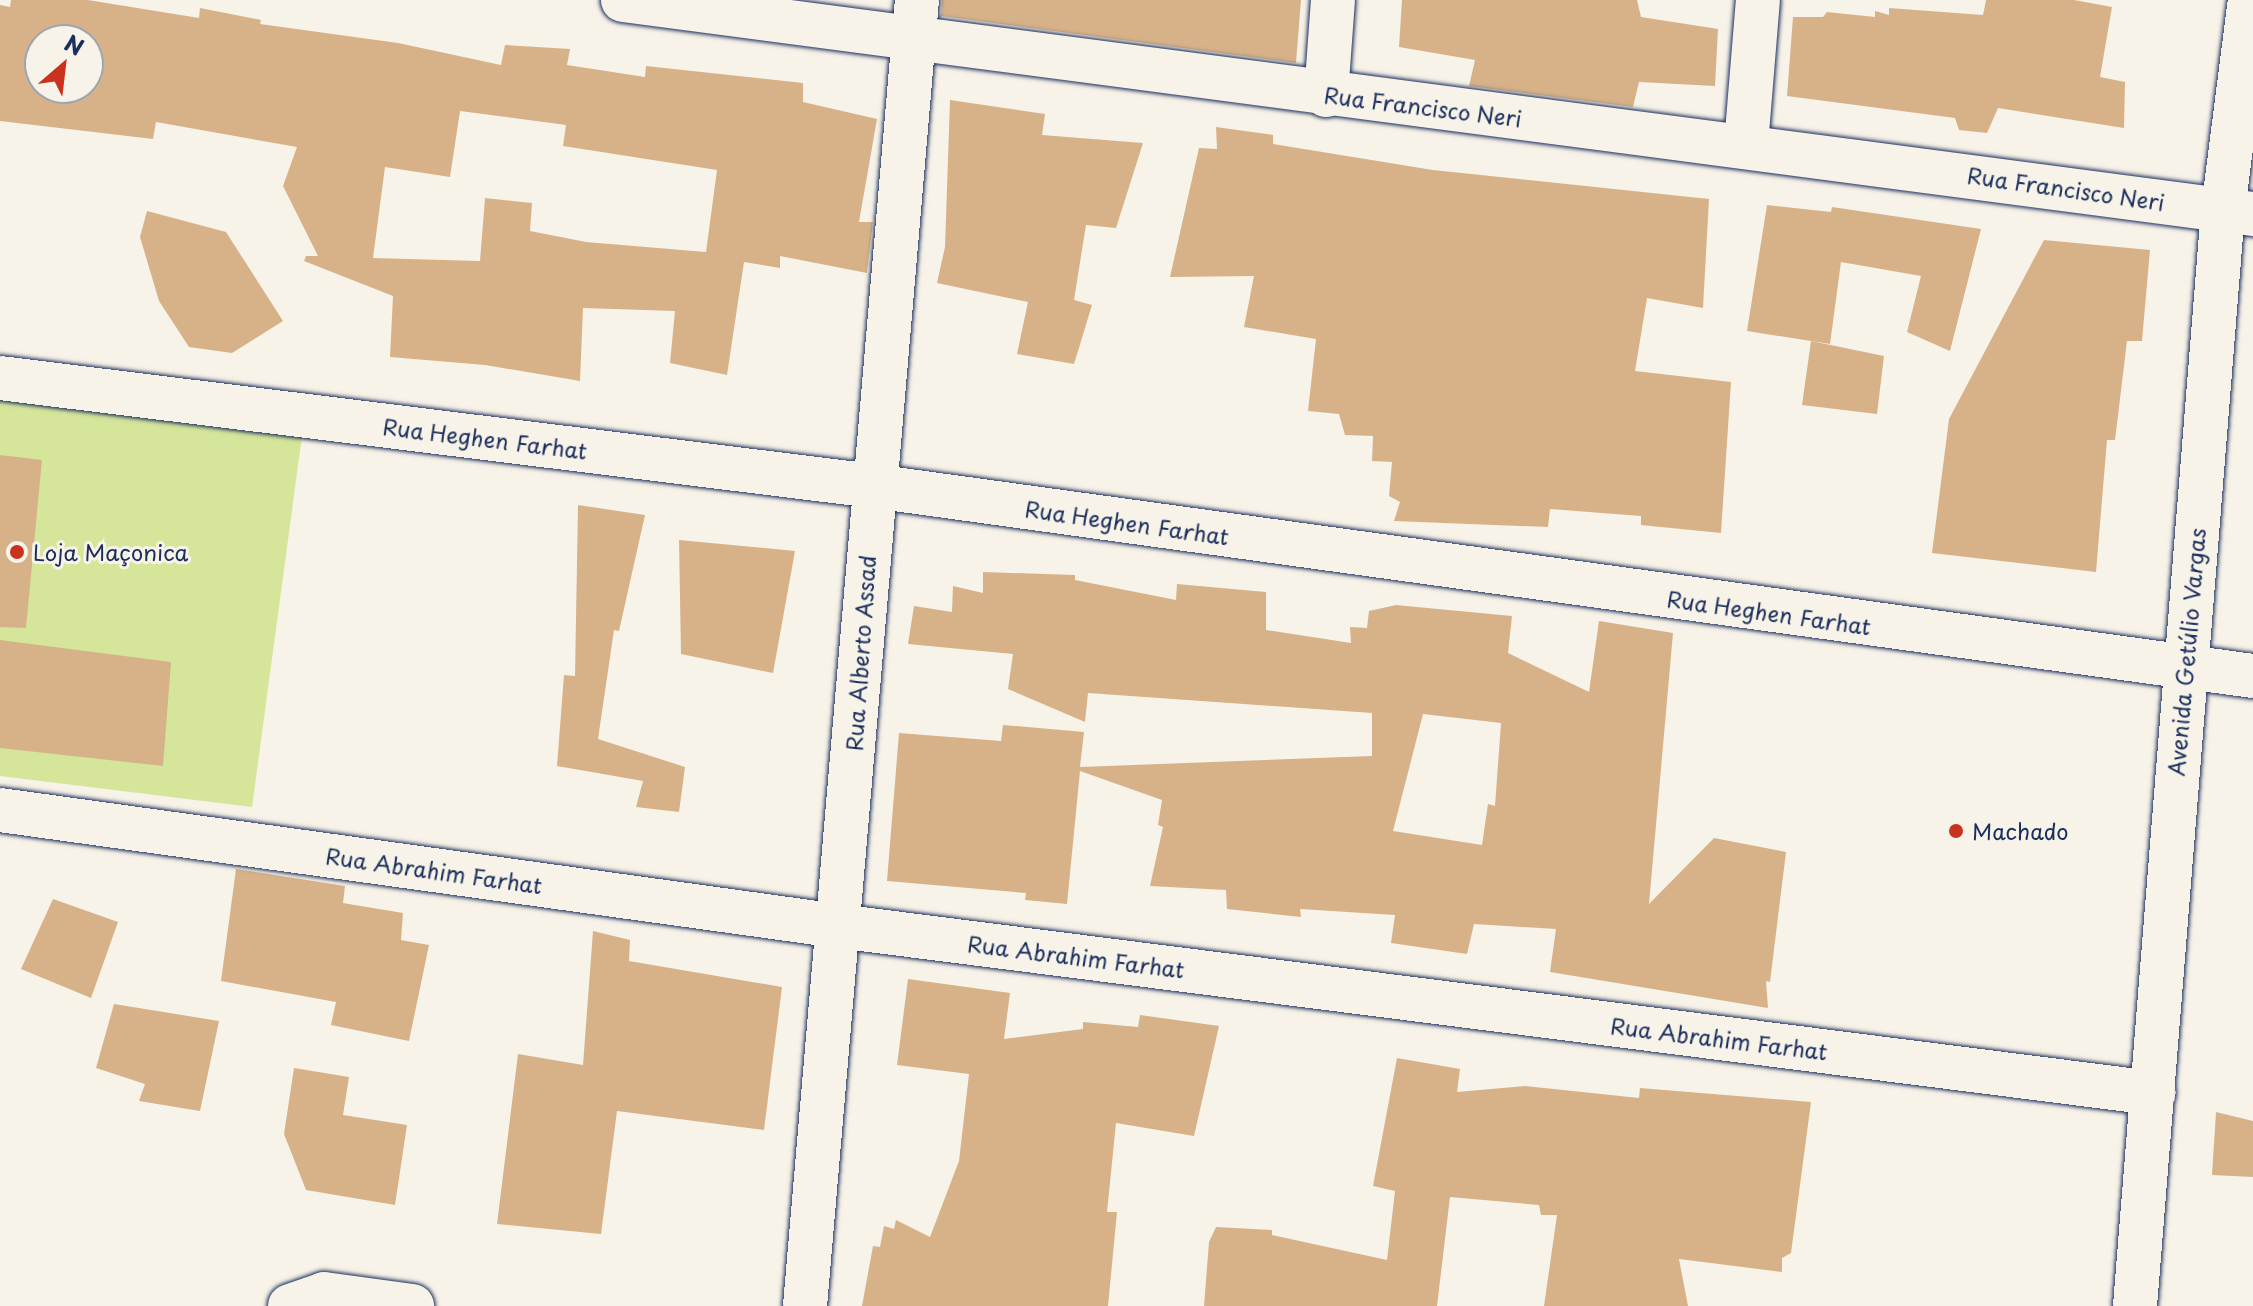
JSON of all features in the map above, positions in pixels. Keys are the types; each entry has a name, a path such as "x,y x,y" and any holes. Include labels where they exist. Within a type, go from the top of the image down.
{"street":[{"name":"Rua Francisco Neri","path":"623,0 916,19 1326,95 1746,145 2238,212"},
{"path":"1326,95 1333,0"},
{"path":"1746,145 1758,0"},
{"name":"Avenida Getúlio Vargas","path":"2135,1306 2184,671 2238,212 2250,0"},
{"name":"Rua Alberto Assad","path":"805,1306 873,486 916,19"},
{"name":"Rua Heghen Farhat","path":"0,378 873,486 2184,671 2253,676"},
{"name":"Rua Abrahim Farhat","path":"0,810 838,926 2153,1093"},
{"path":"307,1300 412,1306"}],"green space":[{"path":"0,396 302,436 252,807 0,776"}],"building":[{"path":"11,0 88,0 199,18 200,8 261,20 260,24 398,43 501,65 505,45 570,49 567,65 645,77 646,66 803,83 803,102 877,119 859,222 873,222 867,273 780,256 780,268 744,262 727,375 670,363 675,311 583,308 580,381 485,365 390,357 393,296 304,261 306,256 318,256 283,186 297,147 156,122 153,139 0,121 0,5 10,7","holes":["460,111 566,125 563,146 717,170 706,252 586,242 530,231 532,203 485,198 480,261 373,258 385,167 450,177"]},
{"path":"942,0 1301,0 1296,63 941,16"},
{"path":"1402,0 1637,0 1641,17 1718,29 1715,86 1639,82 1633,107 1469,86 1475,60 1399,47"},
{"path":"1986,0 2074,0 2112,7 2100,77 2125,82 2124,128 1998,108 1987,133 1959,130 1955,118 1787,96 1793,17 1823,17 1827,12 1875,17 1875,11 1889,15 1889,8 1983,15"},
{"path":"950,100 1045,114 1042,135 1143,143 1116,228 1086,225 1074,300 1092,305 1074,364 1017,354 1028,302 937,283 945,247"},
{"path":"1216,127 1273,135 1273,144 1433,170 1709,199 1703,308 1647,298 1635,371 1731,382 1721,533 1641,525 1641,516 1550,509 1548,527 1394,521 1400,502 1389,496 1392,462 1372,461 1373,436 1345,435 1339,414 1308,411 1316,339 1244,327 1254,276 1170,277 1199,148 1217,149"},
{"path":"1767,205 1831,212 1832,207 1981,229 1950,351 1907,332 1921,276 1841,262 1830,344 1747,331"},
{"path":"147,211 226,232 283,321 232,353 189,347 159,301 140,237"},
{"path":"2044,240 2150,250 2142,341 2127,341 2115,440 2107,440 2096,572 1932,553 1949,419"},
{"path":"1811,341 1884,356 1877,414 1802,405"},
{"path":"0,455 42,460 26,628 0,627"},
{"path":"578,505 645,515 619,631 614,630 598,739 685,767 679,812 636,807 643,781 557,766 564,675 575,676"},
{"path":"679,540 795,551 773,673 681,654"},
{"path":"983,572 1075,575 1075,580 1176,600 1177,584 1266,592 1266,630 1351,643 1350,627 1367,628 1369,611 1396,605 1512,616 1508,653 1589,692 1599,621 1673,633 1649,904 1714,838 1786,852 1770,982 1766,981 1768,1008 1550,972 1556,929 1474,924 1467,954 1391,943 1395,915 1300,909 1301,917 1227,909 1226,890 1150,886 1163,827 1158,825 1162,800 1080,771 1067,904 1025,900 1026,893 887,881 899,733 1001,741 1003,725 1084,732 1080,767 1372,756 1372,713 1088,693 1085,722 1008,689 1013,654 908,644 914,606 952,612 953,586 983,593","holes":["1423,714 1501,723 1495,806 1488,804 1482,845 1393,831"]},
{"name":"Loja Maçonica","path":"0,640 171,662 163,766 0,748"},
{"path":"236,869 345,886 343,903 403,913 401,940 429,945 409,1041 331,1025 336,1002 221,981"},
{"path":"53,899 118,922 91,998 21,969"},
{"path":"593,931 630,940 629,961 782,987 764,1130 617,1111 601,1234 497,1224 518,1054 583,1065"},
{"path":"908,979 1010,993 1004,1039 1083,1029 1083,1022 1138,1027 1140,1015 1219,1026 1194,1136 1116,1123 1107,1212 1117,1212 1108,1306 862,1306 873,1246 880,1247 884,1226 894,1229 896,1220 930,1237 959,1161 969,1074 897,1065"},
{"path":"114,1004 219,1021 200,1111 139,1101 145,1084 96,1068"},
{"path":"1397,1058 1460,1069 1457,1092 1525,1086 1639,1098 1640,1088 1811,1102 1791,1253 1782,1258 1782,1272 1679,1259 1688,1306 1544,1306 1557,1215 1541,1215 1539,1205 1450,1197 1437,1306 1204,1306 1209,1242 1216,1227 1272,1230 1272,1235 1387,1260 1395,1191 1373,1186"},
{"path":"294,1068 349,1077 343,1115 407,1125 395,1205 306,1190 284,1134"},
{"path":"2216,1112 2253,1121 2253,1177 2212,1175"}],"place":[{"name":"Loja Maçonica","path":"17,552"},
{"name":"Machado","path":"1956,831"}]}
